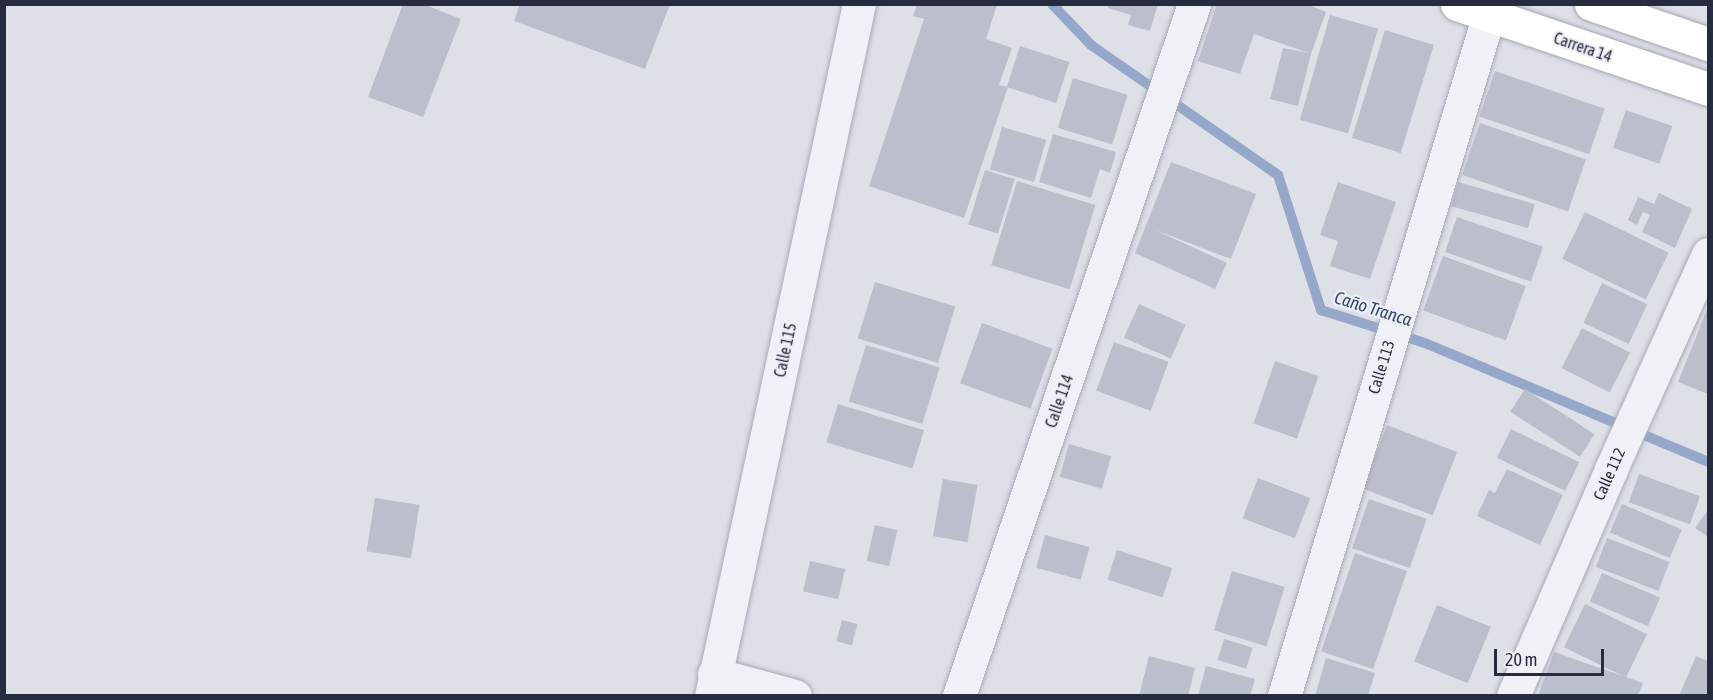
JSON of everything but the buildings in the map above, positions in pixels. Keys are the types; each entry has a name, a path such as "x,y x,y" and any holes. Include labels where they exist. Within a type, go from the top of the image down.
{"main road":[{"name":"Carrera 14","path":"1457,4 1490,10 1708,90"},
{"path":"1591,4 1708,44"}],"street":[{"name":"Calle 115","path":"713,685 860,4"},
{"name":"Calle 114","path":"959,696 1194,4"},
{"name":"Calle 113","path":"1284,696 1384,356 1490,10"},
{"name":"Calle 112","path":"1513,696 1611,469 1708,254"},
{"path":"713,685 795,696"}],"waterway":[{"name":"Caño Tranca","path":"1052,4 1091,45 1278,175 1321,310 1425,343 1708,462"}]}
